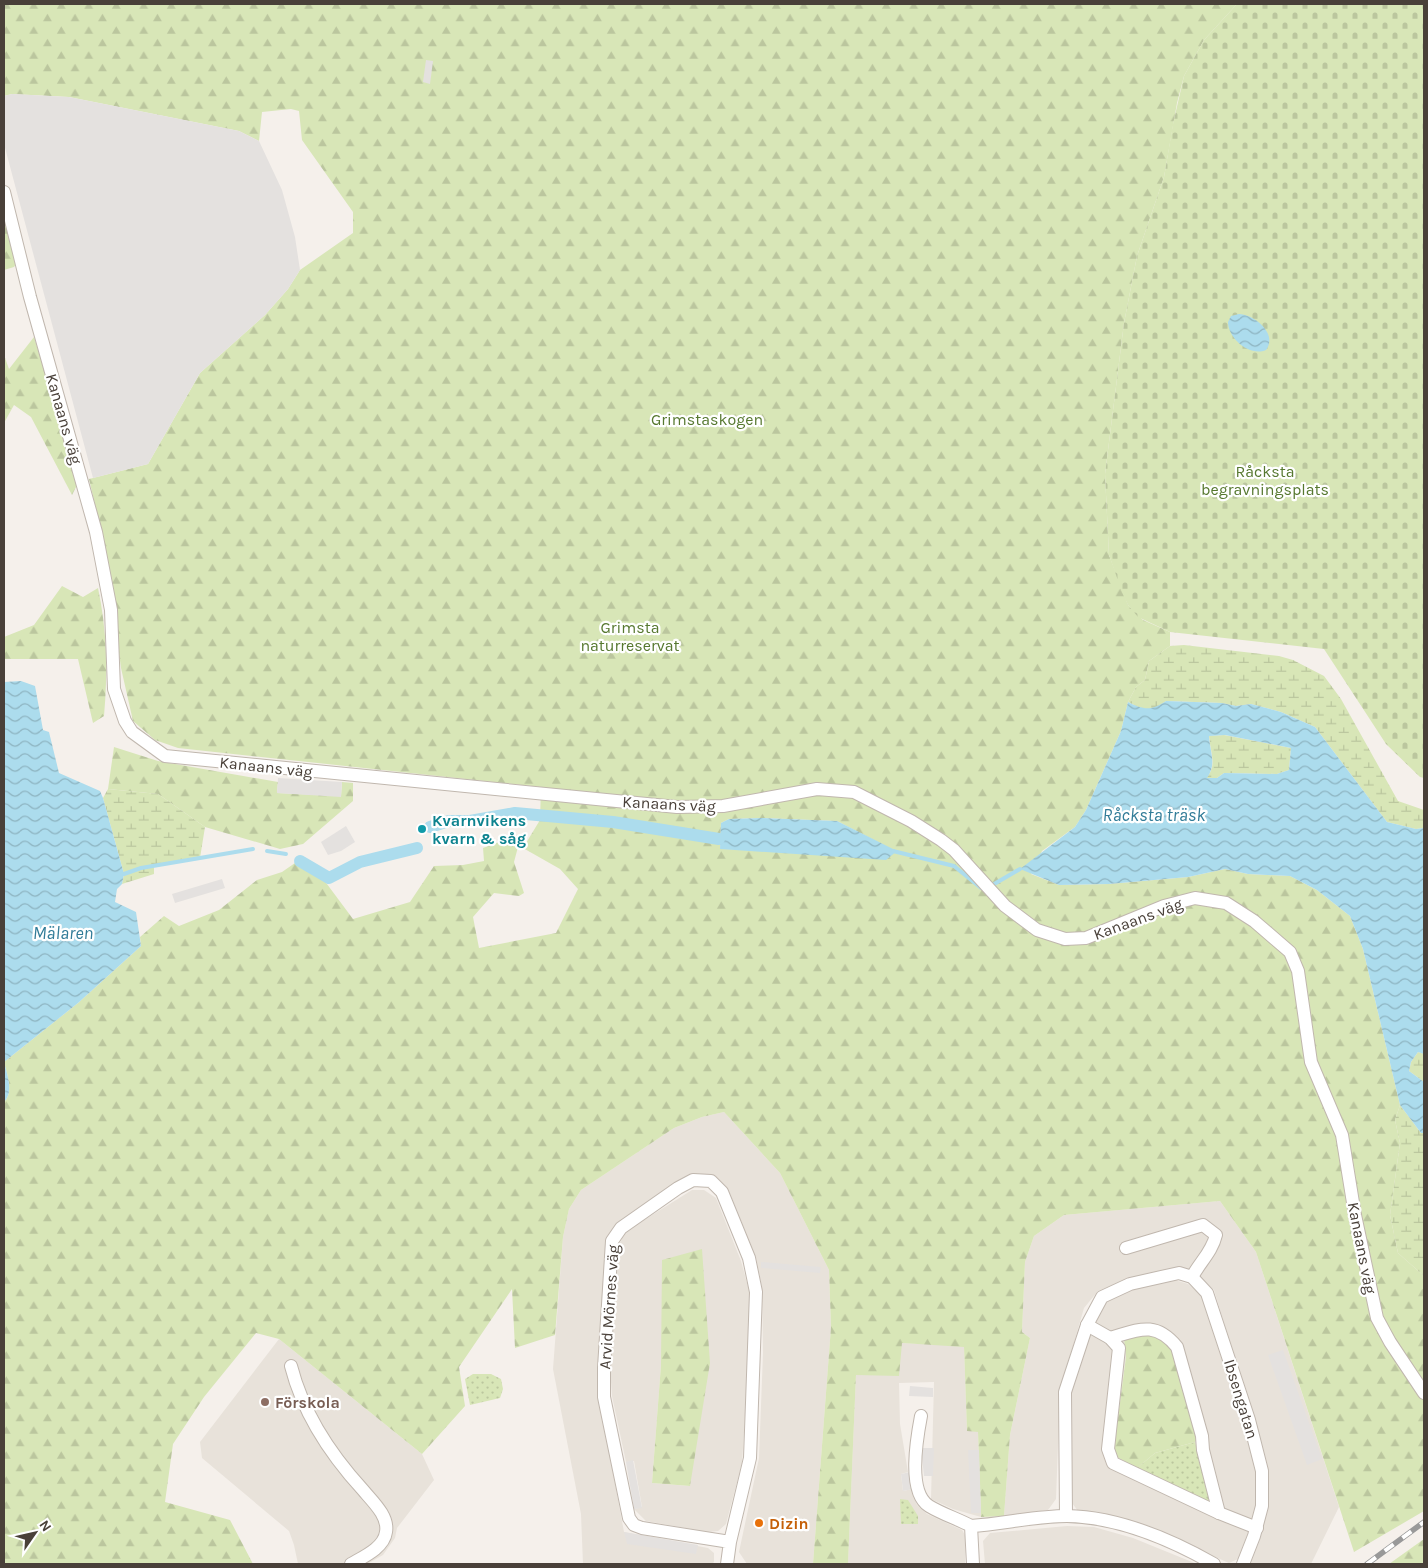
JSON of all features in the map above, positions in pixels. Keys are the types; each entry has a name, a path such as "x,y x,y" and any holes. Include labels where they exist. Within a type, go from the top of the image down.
{"street":[{"name":"Kanaans väg","path":"4,192 30,296 96,532 111,610 114,689 128,726 146,744 165,756 677,807 722,806 817,789 854,792 911,821 941,840 954,850 1004,906 1037,930 1065,939 1086,938 1164,906 1195,898 1226,903 1254,921 1290,952 1298,970 1311,1062 1342,1135 1355,1215 1377,1318 1390,1342 1424,1393"},
{"name":"Arvid Mörnes väg","path":"727,1564 730,1542 750,1458 756,1292 749,1258 722,1192 711,1181 693,1180 678,1188 621,1228 612,1241 604,1397 629,1518 634,1525 642,1528 730,1542"},
{"path":"1066,1516 1065,1392 1087,1325 1102,1297 1130,1284 1179,1273 1192,1277 1199,1264 1212,1249 1216,1235 1204,1225 1126,1248"},
{"name":"Ibsengatan","path":"1192,1277 1207,1293 1214,1309 1249,1420 1262,1471 1262,1506 1257,1528 1243,1564"},
{"path":"1087,1325 1110,1338 1119,1348 1108,1449 1113,1463 1218,1513 1257,1528"},
{"path":"1110,1338 1147,1328 1169,1337 1177,1347 1202,1436 1203,1450 1218,1513"},
{"path":"291,1366 298,1394 305,1409 341,1467 375,1504 385,1520 386,1532 382,1542 372,1551 350,1564"},
{"path":"921,1416 915,1463 920,1495 927,1506 971,1526 1066,1516 1095,1519 1138,1528 1214,1564"},
{"path":"971,1526 973,1564"}],"shaded area":[{"path":"426,60 433,61 430,84 423,82"},
{"path":"12,94 69,97 239,131 259,141 282,190 295,237 300,270 288,289 265,315 200,373 148,464 93,478 4,144 4,96"},
{"path":"278,778 342,782 341,797 277,793"},
{"path":"346,826 355,842 341,851 328,855 321,842"},
{"path":"222,879 225,888 175,903 172,894"},
{"path":"724,1112 780,1173 829,1270 831,1327 813,1564 747,1564 739,1552 759,1458 763,1353 762,1288 756,1258 728,1189 712,1176 701,1174 684,1180 616,1225 608,1237 597,1372 599,1396 624,1532 708,1548 714,1553 714,1562 712,1564 583,1564 581,1514 553,1369 563,1237 569,1209 581,1190 674,1128 702,1117"},
{"path":"692,1190 704,1190 716,1198 741,1261 749,1290 749,1355 742,1463 726,1524 718,1531 708,1532 646,1521 634,1509 642,1507 634,1461 626,1462 612,1396 610,1368 619,1245 625,1232","holes":["661,1365 689,1486 652,1483"]},
{"path":"1220,1201 1256,1252 1339,1507 1311,1564 1250,1564 1260,1539 1268,1507 1248,1402 1214,1290 1197,1274 1178,1267 1130,1278 1098,1291 1084,1308 1060,1391 1056,1499 1048,1510 1004,1516 1010,1435 1030,1338 1022,1332 1025,1262 1034,1236 1064,1215"},
{"path":"761,1262 821,1267 820,1273 761,1268"},
{"path":"1175,1280 1188,1284 1202,1296 1238,1404 1257,1472 1258,1506 1238,1559 1229,1563 1138,1523 1078,1511 1072,1503 1070,1390 1100,1310 1106,1301 1132,1289","holes":["1126,1357 1198,1436 1195,1442 1212,1501 1114,1447"]},
{"path":"279,1339 422,1454 434,1480 397,1528 395,1538 383,1555 367,1564 298,1564 289,1531 202,1458 200,1442"},
{"path":"902,1343 964,1346 967,1431 978,1431 981,1517 953,1509 931,1499 934,1382 899,1383 900,1424 908,1472 901,1474 903,1491 912,1489 917,1505 927,1514 962,1530 965,1535 965,1564 848,1563 856,1374"},
{"path":"1283,1350 1322,1459 1307,1465 1268,1355"},
{"path":"910,1386 933,1388 933,1397 909,1396"},
{"path":"921,1448 934,1448 933,1476 924,1476"},
{"path":"968,1450 979,1450 981,1513 971,1513"},
{"path":"633,1460 642,1508 634,1509 626,1462"},
{"path":"910,1472 913,1489 903,1491 901,1474"},
{"path":"1067,1526 1094,1527 1133,1538 1197,1564 985,1564 983,1541 990,1533"},
{"path":"624,1532 698,1545 696,1554 627,1544"}],"green space":[{"name":"Grimstaskogen","path":"4,4 1237,4 1204,40 1184,76 1177,103 1164,177 1137,256 1124,323 1105,474 1109,555 1128,605 1143,620 1170,632 1170,646 1149,661 1145,680 1136,687 1128,702 1121,731 1086,810 1075,827 1042,851 1031,874 1059,885 1109,884 1188,877 1225,869 1248,874 1290,876 1317,890 1350,916 1363,949 1400,1105 1395,1120 1400,1143 1390,1215 1398,1253 1424,1276 1424,1511 1354,1552 1256,1252 1220,1201 1064,1215 1034,1236 1025,1262 1022,1332 1030,1338 1010,1435 1004,1516 981,1517 978,1432 967,1431 964,1347 902,1343 899,1376 856,1375 848,1564 813,1564 831,1327 829,1270 780,1173 724,1112 702,1117 674,1128 581,1190 569,1209 563,1237 555,1335 515,1348 512,1289 459,1367 465,1406 422,1454 279,1339 256,1333 204,1397 173,1444 165,1502 230,1520 253,1564 4,1564 4,1102 9,1093 9,1088 4,1062 78,1003 141,946 140,937 164,916 179,926 219,910 257,880 282,872 295,863 321,876 353,919 410,902 434,866 463,865 484,861 483,848 518,835 518,847 514,862 524,893 519,896 494,893 473,917 479,948 556,933 578,889 560,869 523,848 540,820 541,787 178,748 155,740 133,721 121,668 105,547 89,479 148,464 200,373 265,315 288,289 300,270 353,233 353,212 302,140 299,111 291,109 262,112 259,141 239,131 69,97 12,94 4,96","holes":["762,818 837,821 897,852 720,849 721,823 729,819"]},
{"name":"Råcksta begravningsplats","path":"1237,4 1424,4 1424,778 1420,777 1386,744 1324,649 1170,632 1138,617 1128,605 1109,555 1105,474 1124,323 1137,256 1164,177 1184,76 1204,40"},
{"path":"4,203 18,261 14,267 4,270"},
{"path":"34,337 79,481 72,495 31,417 14,405 4,423 4,355 9,369"},
{"path":"62,586 83,597 98,588 105,636 106,684 104,716 93,723 78,659 4,659 4,637 34,625"},
{"path":"1184,645 1279,656 1293,660 1324,676 1341,699 1398,801 1424,810 1424,828 1416,829 1387,822 1315,727 1281,712 1251,704 1236,706 1222,703 1166,701 1156,708 1144,710 1128,702 1136,687 1145,680 1149,661 1170,646"},
{"path":"1224,735 1291,748 1289,770 1277,774 1224,773 1217,778 1206,778 1212,769 1209,736"},
{"path":"114,747 158,761 278,782 277,793 341,796 342,782 353,783 353,801 303,844 280,849 205,827 158,794 108,789"},
{"path":"108,789 158,794 205,827 200,858 154,866 154,874 122,884 124,874 103,798"},
{"path":"1418,1052 1424,1054 1424,1082 1409,1071 1411,1062"},
{"path":"1400,1105 1421,1133 1424,1133 1424,1276 1398,1253 1390,1215 1400,1143 1395,1120"},
{"path":"702,1249 710,1363 690,1486 652,1483 661,1365 662,1260"},
{"path":"1146,1332 1175,1348 1198,1436 1195,1442 1155,1453 1137,1468 1117,1457 1114,1447 1126,1357 1124,1338"},
{"path":"473,1374 491,1374 501,1379 503,1389 500,1398 470,1405 465,1379"},
{"path":"1195,1442 1212,1501 1209,1505 1137,1468 1155,1453"},
{"path":"900,1499 908,1500 918,1516 918,1524 901,1524"},
{"path":"1424,1539 1424,1564 1389,1564"}],"water":[{"path":"1239,314 1252,318 1263,326 1269,338 1266,350 1253,351 1236,340 1229,328 1228,322 1231,316"},
{"name":"Mälaren","path":"21,681 35,686 43,730 49,732 59,773 100,791 124,874 122,884 117,889 115,902 136,912 141,946 78,1003 4,1062 4,682"},
{"name":"Råcksta träsk","path":"1166,701 1222,703 1236,706 1251,704 1281,712 1315,727 1387,822 1416,829 1424,828 1424,1054 1418,1052 1411,1062 1409,1071 1424,1082 1424,1133 1421,1133 1400,1105 1363,949 1350,916 1317,890 1290,876 1248,874 1225,869 1188,877 1109,884 1059,885 1020,869 1075,827 1086,810 1121,731 1128,702 1147,708","holes":["1225,735 1291,748 1289,770 1277,774 1224,773 1217,778 1207,778 1212,768 1209,736"]},
{"path":"762,818 837,821 897,851 886,860 720,849 721,823 729,819"},
{"path":"4,1062 8,1077 9,1093 4,1102"}],"waterway":[{"path":"430,827 449,821 470,821 515,813 613,822 719,839"},
{"path":"300,861 329,878 360,862 417,848"},
{"path":"124,874 141,868 253,849"},
{"path":"267,851 286,854"},
{"path":"893,851 954,866 981,888"},
{"path":"989,887 1020,869"}],"railway":[{"path":"1367,1564 1424,1522"}],"place":[{"name":"Kvarnvikens kvarn & såg","path":"422,829"},
{"name":"Förskola","path":"265,1402"},
{"name":"Dizin","path":"759,1523"}],"park label":[{"name":"Grimsta naturreservat","path":"630,636"}]}
